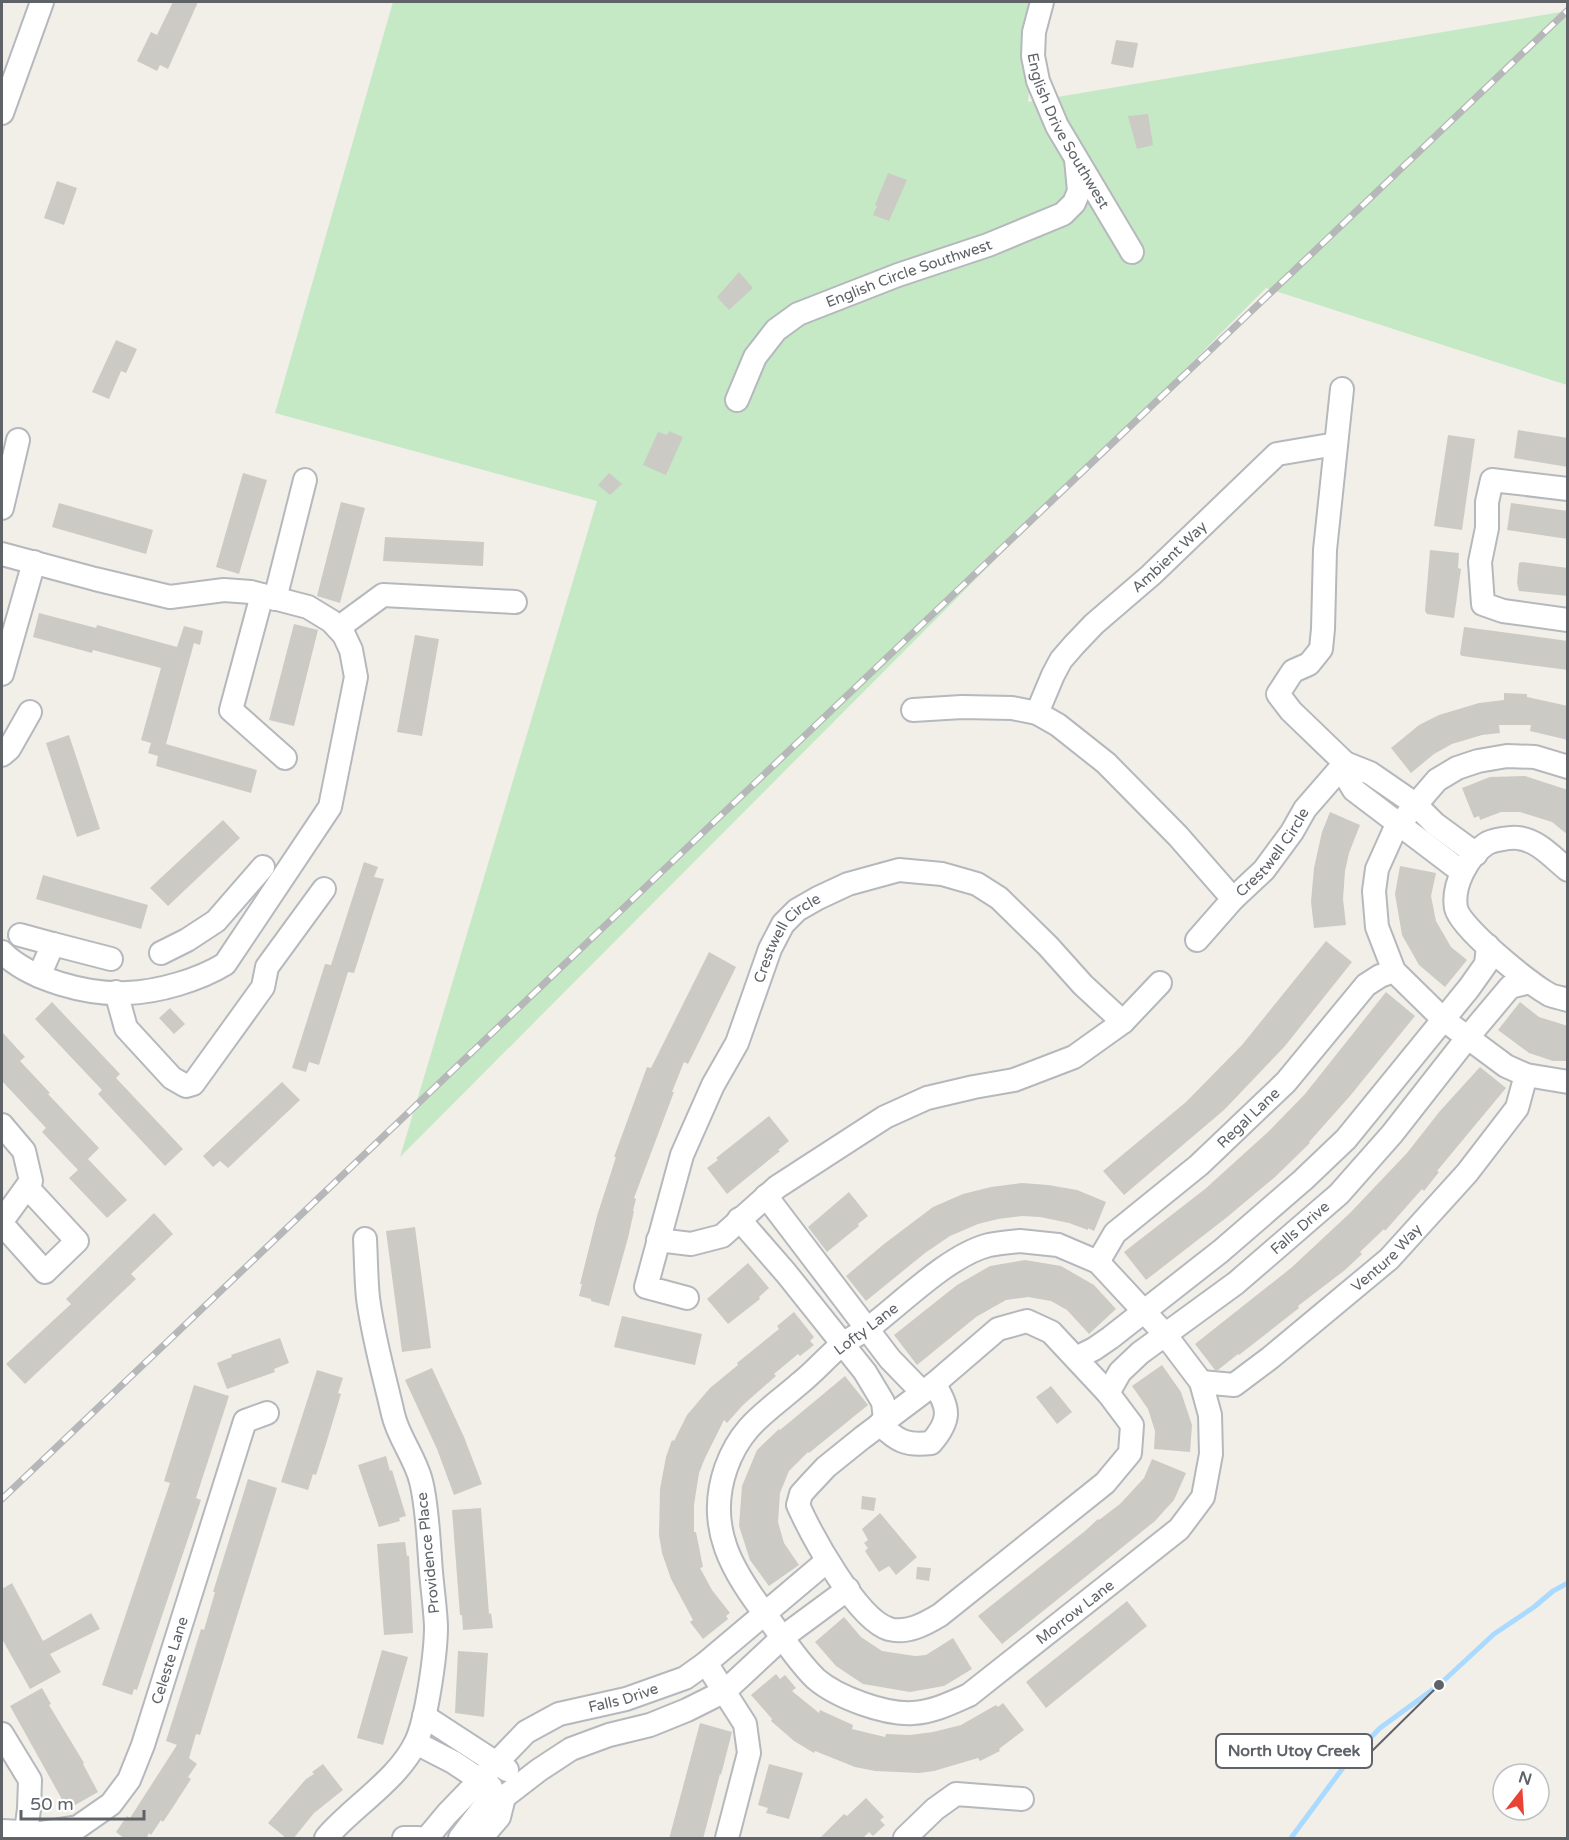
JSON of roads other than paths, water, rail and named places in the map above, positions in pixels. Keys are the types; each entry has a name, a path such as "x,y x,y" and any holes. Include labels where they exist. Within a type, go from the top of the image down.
{"street":[{"path":"2,113 42,2"},
{"name":"English Drive Southwest","path":"1042,2 1034,32 1033,56 1036,73 1057,126 1132,252"},
{"name":"English Circle Southwest","path":"737,400 755,357 776,330 798,314 897,275 987,245 1063,214 1074,203 1079,191 1076,159"},
{"path":"1342,389 1325,550 1321,649 1309,664 1293,671 1278,694 1291,711 1345,763 1370,773 1415,804 1435,824 1476,854"},
{"path":"2,508 18,440"},
{"name":"Ambient Way","path":"1037,713 1061,660 1074,645 1277,454 1336,444"},
{"path":"285,758 231,710 305,480"},
{"path":"1568,489 1492,480 1480,562 1484,604 1503,611 1568,620"},
{"path":"2,554 171,597 224,590 269,597 308,608 331,621 344,635 351,650 356,677 330,807 225,964 213,972 159,989 126,993 81,989 39,976 10,961 2,952"},
{"path":"2,674 34,562"},
{"path":"338,628 383,595 515,602"},
{"path":"913,710 962,707 1012,708 1037,713 1058,725 1106,763 1178,836 1233,898"},
{"path":"2,755 9,748 30,712"},
{"path":"1568,767 1535,757 1507,756 1478,761 1457,768 1437,780 1415,804 1390,838 1377,870 1374,891 1377,927 1394,971 1444,1020 1506,1066 1526,1075 1568,1082"},
{"path":"1345,763 1345,775 1354,790 1462,873"},
{"name":"Crestwell Circle","path":"1197,940 1233,898 1264,870 1292,832 1305,809 1345,763"},
{"path":"1565,865 1539,845 1517,838 1487,843 1462,873 1455,894 1456,910 1488,946 1530,982 1551,996 1568,999"},
{"path":"161,953 188,940 216,921 263,867"},
{"name":"Crestwell Circle","path":"687,1298 646,1287 682,1155 708,1095 737,1043 770,949 783,924 797,910 848,884 899,870 942,874 977,884 999,898 1048,946 1083,985 1123,1022"},
{"path":"116,992 126,1028 172,1078 186,1086 193,1084 263,987 267,967 324,889"},
{"path":"222,914 267,967"},
{"path":"20,935 111,959"},
{"path":"39,976 52,944"},
{"path":"1076,1358 1094,1349 1221,1251 1303,1180 1346,1139 1444,1020 1486,964 1488,946"},
{"name":"Regal Lane","path":"1098,1262 1114,1233 1198,1165 1286,1082 1366,985 1394,971"},
{"name":"Falls Drive","path":"1108,1393 1120,1372 1164,1333 1236,1283 1339,1194 1392,1134 1510,987 1530,982"},
{"path":"658,1240 691,1244 722,1236 766,1196 818,1158 885,1117 927,1098 1014,1080 1074,1057 1123,1022 1160,983"},
{"name":"Venture Way","path":"1201,1382 1234,1385 1389,1259 1467,1173 1517,1108 1526,1075"},
{"path":"2,1125 24,1151 31,1181 2,1222 45,1272 77,1241 27,1187"},
{"path":"739,1219 865,1372 883,1402 883,1422 896,1440 917,1445 931,1443 940,1433 946,1420 946,1406 928,1388 890,1359 766,1196"},
{"name":"Providence Place","path":"326,1839 337,1825 360,1807 416,1743 430,1683 436,1627 421,1482 394,1417 375,1342 368,1297 365,1239"},
{"name":"Lofty Lane","path":"783,1637 751,1597 731,1563 719,1527 722,1482 726,1466 747,1428 844,1344 963,1256 988,1245 1020,1241 1058,1245 1098,1262 1164,1333"},
{"path":"1027,1321 1051,1332 1076,1358 1108,1393 1132,1425 1130,1454 1105,1483 940,1615 918,1628 890,1630 873,1621 827,1561 807,1526 798,1505 801,1494 826,1467 928,1388 998,1329 1027,1321"},
{"name":"Morrow Lane","path":"783,1637 817,1679 856,1701 875,1707 912,1713 943,1707 969,1695 1179,1529 1203,1497 1211,1454 1210,1415 1201,1382 1164,1333"},
{"name":"Celeste Lane","path":"2,1831 40,1833 78,1827 111,1804 129,1780 143,1745 245,1421 267,1413"},
{"name":"Falls Drive","path":"427,1839 526,1732 559,1714 626,1699 685,1678 827,1561"},
{"path":"459,1839 488,1803 513,1790 571,1749 609,1735 650,1725 725,1691 783,1637 848,1590"},
{"path":"706,1663 745,1724 750,1753 727,1839"},
{"path":"424,1716 497,1762 513,1790"},
{"path":"2,1734 30,1780 26,1832"},
{"path":"416,1743 453,1762 480,1780 513,1790"},
{"path":"481,1839 499,1817 513,1790"},
{"path":"905,1839 935,1809 956,1794 1022,1799"},
{"path":"404,1839 418,1839"}],"waterway":[{"path":"1291,1838 1345,1765 1380,1728 1439,1685 1494,1634 1553,1591 1568,1583"}],"railway":[{"path":"2,1499 1568,10"}],"place":[{"name":"North Utoy Creek","path":"1439,1685"}]}
